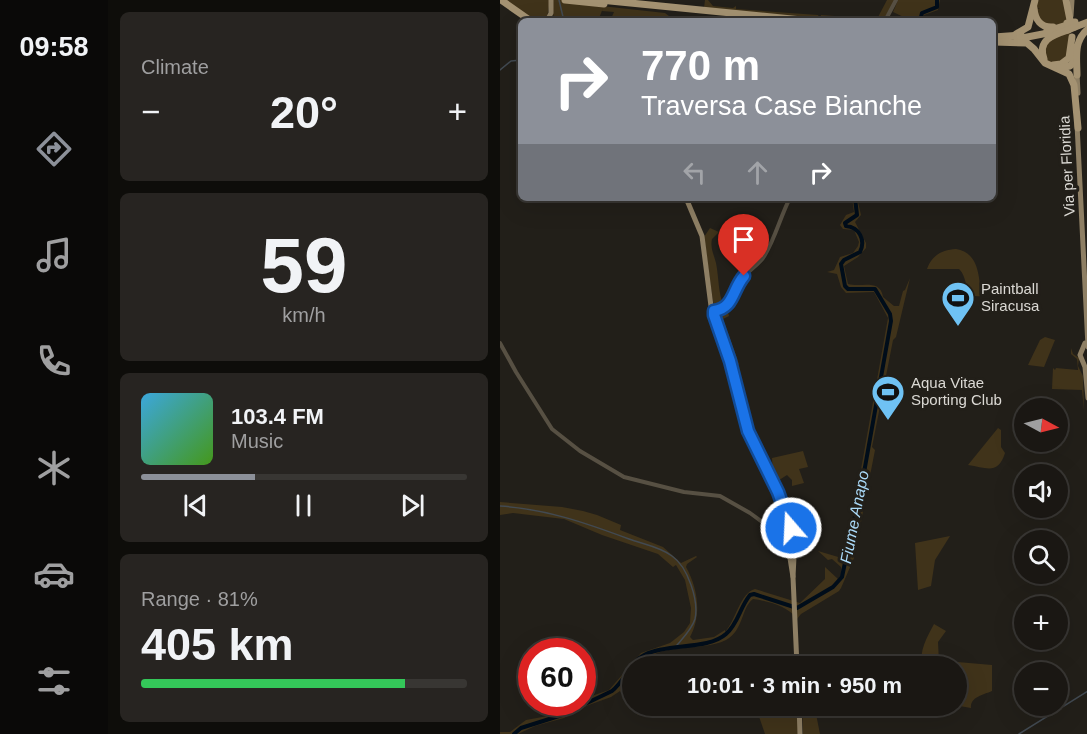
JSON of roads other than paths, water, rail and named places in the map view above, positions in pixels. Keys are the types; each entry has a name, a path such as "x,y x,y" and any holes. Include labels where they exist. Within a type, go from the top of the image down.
{"highway":[{"path":"564,0 745,18"},
{"path":"600,0 782,18"},
{"path":"1036,0 1034,11 1036,18 1042,24 1051,27 1072,24"},
{"path":"996,39 1025,30 1030,22 1036,0"},
{"path":"1066,0 1072,24"},
{"path":"1054,68 1068,67 1074,62 1073,0"},
{"path":"500,1 526,18"},
{"path":"996,39 1030,37 1088,20"},
{"path":"1072,24 1045,41 1042,50 1046,61 1056,65 1066,62 1070,56 1072,37"},
{"path":"1077,75 1077,45 1081,35 1088,29"},
{"path":"996,39 1027,43 1044,62 1067,72 1072,78 1078,128"}],"main road":[{"path":"550,18 552,0"},
{"name":"Via per Floridia","path":"1073,0 1072,37 1079,146 1086,349 1080,355 1085,361 1087,378"},
{"path":"1072,24 1077,75 1079,146"},
{"path":"687,201 702,236 707,290 716,311"},
{"path":"705,263 748,431 778,492 788,521 802,545 796,555 793,577 797,656"},
{"path":"1088,369 1088,398"},
{"path":"788,521 780,545 788,555 793,577"},
{"path":"781,537 791,534 797,536"},
{"path":"788,555 796,555"},
{"path":"800,716 801,734"}],"street":[{"path":"887,18 896,0"},
{"path":"716,311 730,303 741,279 764,255 789,201"},
{"path":"500,343 546,421 559,435 580,451 624,477 684,492 720,496 750,513 781,537"}],"waterway":[{"path":"559,0 563,18"},
{"name":"Fiume Anapo","path":"922,18 922,13 937,7 937,0"},
{"path":"500,70 511,61 518,60"},
{"name":"Fiume Anapo","path":"514,734 521,728 562,715 612,691 636,661 646,654 718,639 726,634 733,625 750,595 754,594 797,608 833,587 842,577 865,467 891,321 890,314 875,289 848,289 845,286 841,264 860,252 862,247 862,239 858,232 846,226 845,223 857,215 855,201"},
{"path":"500,506 534,510 566,518 657,548 672,556 683,568 691,585 696,612 694,623 677,645"},
{"path":"1019,734 1088,691"}],"place":[{"name":"Paintball Siracusa","path":"958,327"},
{"name":"Aqua Vitae Sporting Club","path":"888,421"}]}
